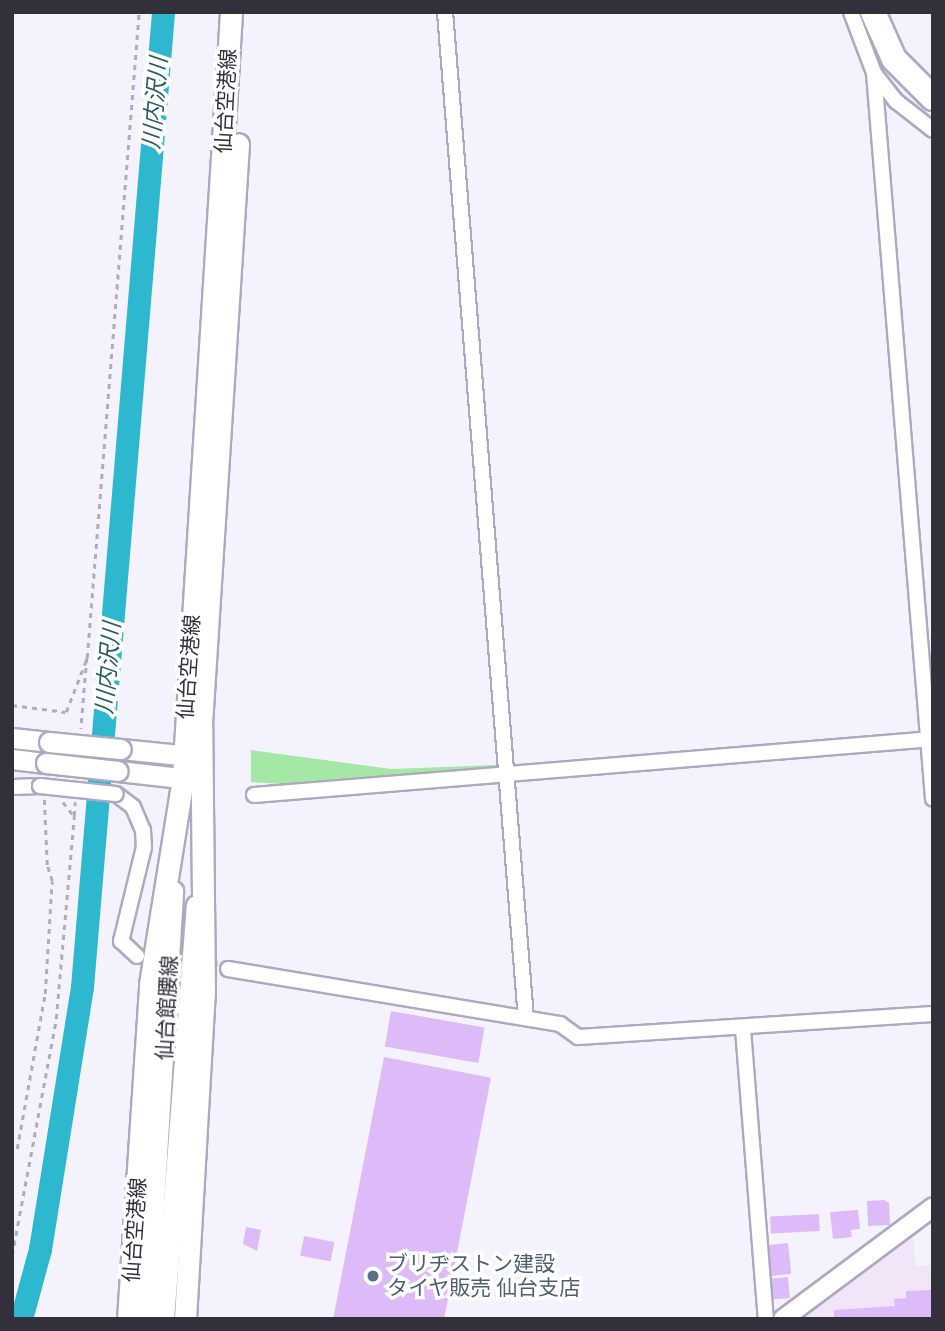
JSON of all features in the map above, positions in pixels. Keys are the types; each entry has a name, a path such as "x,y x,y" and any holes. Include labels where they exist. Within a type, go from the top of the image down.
{"highway":[{"path":"873,12 894,59 933,98"},
{"path":"888,12 901,42 933,80"}],"main road":[{"name":"仙台空港線","path":"185,1319 204,993 204,825 193,779 192,756 231,12"},
{"name":"仙台空港線","path":"192,756 246,12"},
{"path":"12,738 192,756"},
{"path":"12,759 193,779"},
{"name":"仙台空港線","path":"128,1319 150,985 177,823 193,779"},
{"name":"仙台館腰線","path":"164,1194 177,823"},
{"name":"仙台館腰線","path":"164,1194 204,825"},
{"path":"147,1319 164,1194"},
{"path":"164,1194 164,1319"}],"street":[{"path":"445,12 526,1018"},
{"path":"851,12 874,73 933,799"},
{"path":"874,73 896,101 933,130"},
{"path":"254,795 930,740"},
{"path":"12,787 116,794 133,807 143,830 144,847 121,941 137,956"},
{"path":"228,969 560,1024 578,1037 933,1014"},
{"path":"743,1028 766,1319"},
{"path":"783,1319 933,1207"}],"path":[{"path":"87,658 139,12"},
{"path":"17,1149 46,980 52,881 47,865 42,790"},
{"path":"12,1255 56,1019 74,816"}],"shaded area":[{"path":"913,1237 916,1266 933,1265 933,1319 803,1319"}],"green space":[{"path":"251,750 391,769 497,765 497,770 311,786 251,782"}],"building":[{"path":"391,1011 485,1027 478,1063 385,1046"},
{"path":"384,1057 491,1078 444,1319 333,1319"},
{"path":"884,1200 889,1203 890,1225 868,1226 867,1201"},
{"path":"858,1210 860,1229 851,1230 852,1237 833,1239 830,1212"},
{"path":"819,1214 820,1231 771,1234 770,1217"},
{"path":"246,1227 261,1230 257,1251 243,1244"},
{"path":"304,1236 334,1242 331,1262 300,1256"},
{"path":"788,1243 791,1274 771,1276 768,1245"},
{"path":"788,1277 790,1298 771,1300 769,1279"},
{"path":"933,1290 933,1319 834,1319 834,1310 895,1306 894,1299 906,1298 906,1291"}],"waterway":[{"name":"川内沢川","path":"21,1319 40,1249 82,987 163,12"}],"tunnel":[{"path":"162,960 228,969"}],"place":[{"name":"ブリヂストン建設 タイヤ販売 仙台支店","path":"373,1276"}]}
